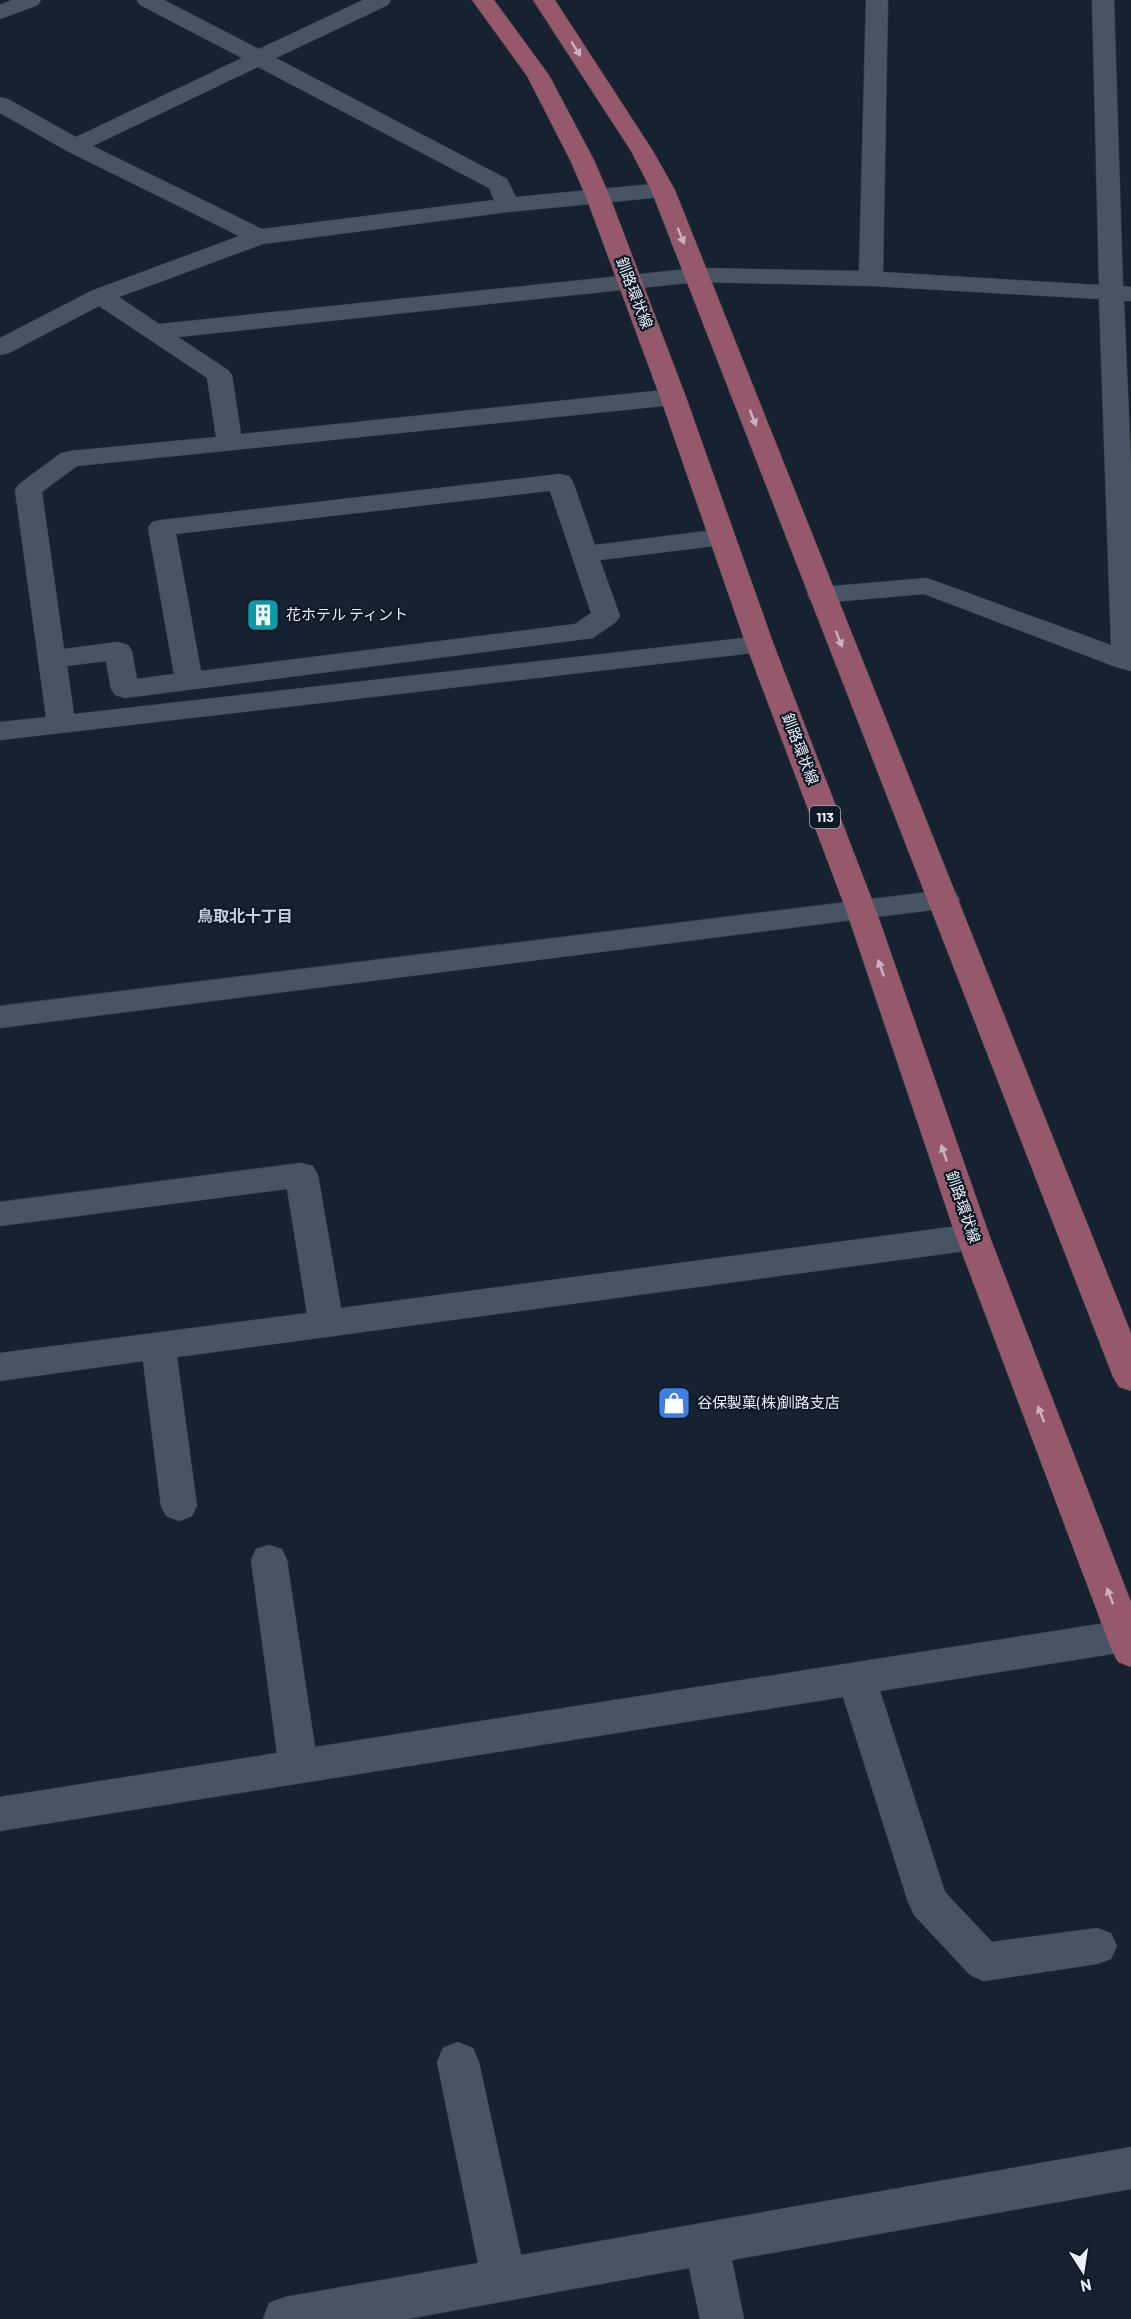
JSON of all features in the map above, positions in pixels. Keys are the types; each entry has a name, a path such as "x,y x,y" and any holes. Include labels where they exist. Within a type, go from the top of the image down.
{"main road":[{"name":"釧路環状線","path":"483,0 538,75 582,160 597,197 673,397 760,645 861,910 973,1237 1129,1641"},
{"path":"544,0 642,151 663,190 821,595 945,900 1131,1377"}],"street":[{"path":"0,13 30,0"},
{"path":"148,0 499,184 508,205"},
{"path":"75,146 380,0"},
{"path":"871,279 877,0"},
{"path":"821,595 927,585 1128,662 1121,294 1103,0"},
{"path":"5,112 259,237"},
{"path":"0,348 100,296 259,237 508,205 663,190"},
{"path":"154,332 697,275 871,279 1121,294"},
{"path":"100,296 219,375 230,443"},
{"path":"61,724 27,490 70,459 673,397"},
{"path":"51,659 118,651 125,688 189,681 583,632 606,616 560,482 161,528 189,681"},
{"path":"585,554 722,537"},
{"path":"0,731 760,645"},
{"path":"0,1017 945,900"},
{"path":"0,1214 301,1175 326,1321"},
{"path":"0,1367 326,1321 973,1237"},
{"path":"158,1345 179,1506"},
{"path":"269,1560 298,1767"},
{"path":"0,1814 857,1678 1129,1641"},
{"path":"857,1678 928,1902 984,1962 1097,1946"},
{"path":"458,2062 504,2280"},
{"path":"285,2319 1131,2168"},
{"path":"706,2243 722,2319"}],"place":[{"name":"花ホテル ティント","path":"263,615"},
{"name":"谷保製菓(株)釧路支店","path":"674,1403"}],"district":[{"name":"鳥取北十丁目","path":"245,916"}]}
